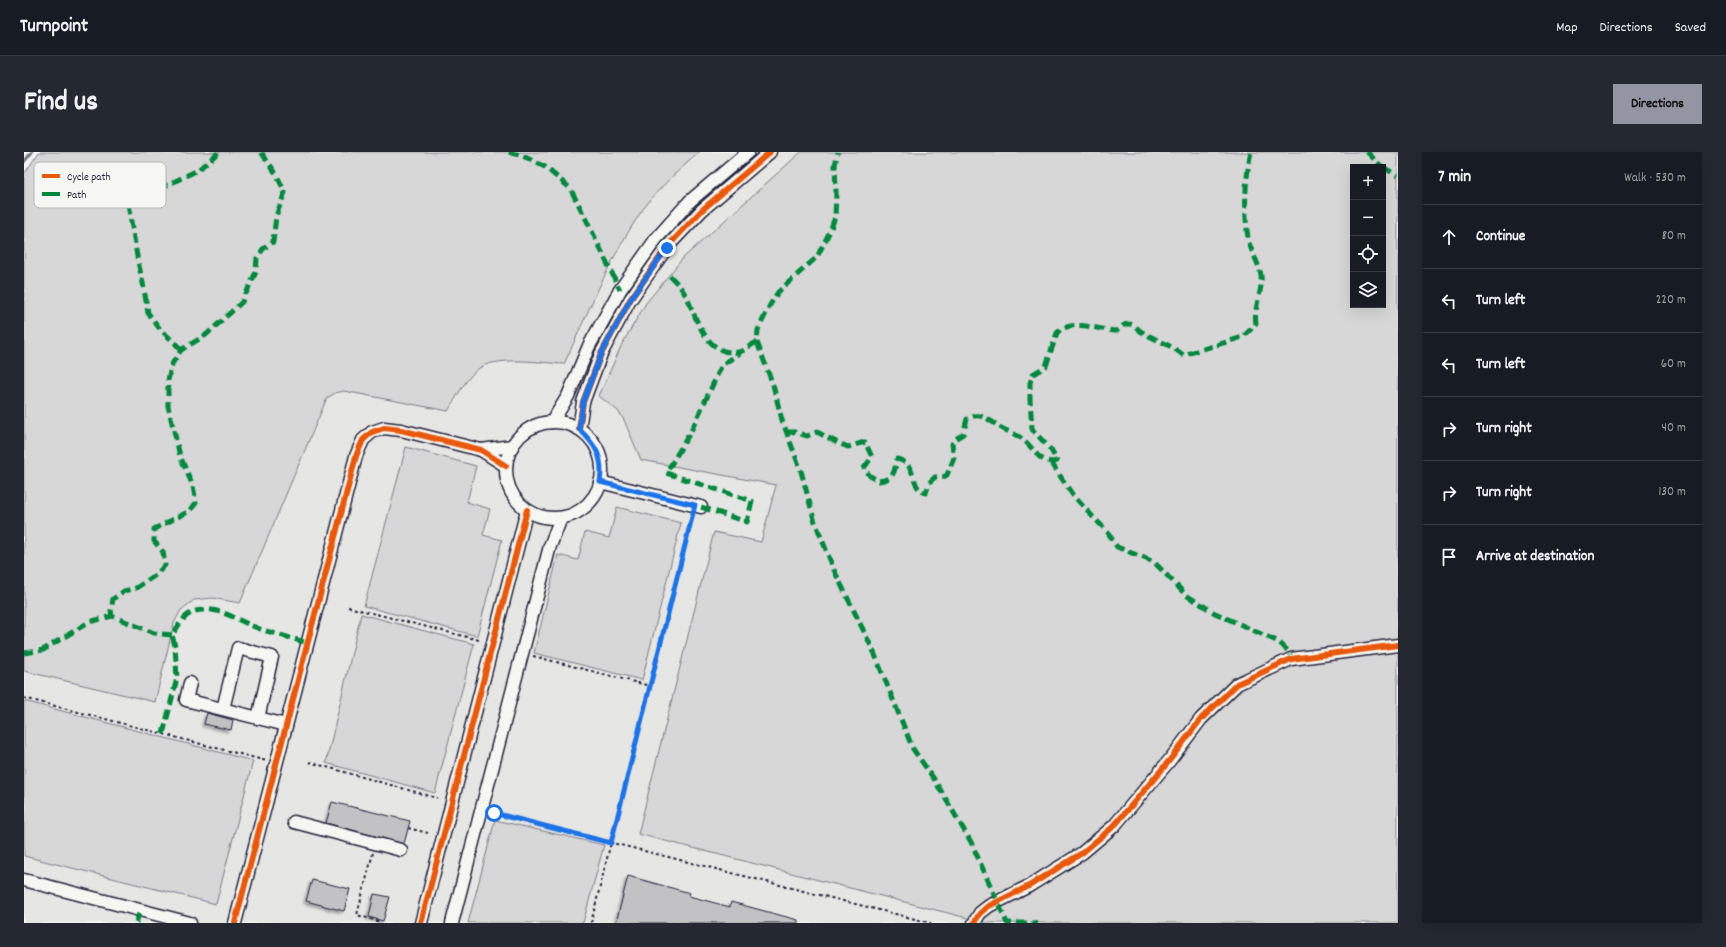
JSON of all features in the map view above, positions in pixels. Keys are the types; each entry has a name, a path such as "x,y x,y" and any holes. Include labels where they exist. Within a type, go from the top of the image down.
{"street":[{"path":"552,422 568,396 589,346 620,290 656,239 690,201 748,152"},
{"path":"579,429 583,402 601,354 638,288 667,248 702,210 770,152"},
{"path":"552,422 566,424 579,429 591,440 599,455 602,471 598,488 590,502 577,512 561,518 538,516 518,502 510,491 506,466 512,446 522,434 536,425 552,422"},
{"path":"235,923 356,456 363,440 372,432 384,428 401,430 481,450 506,466"},
{"path":"481,450 512,446"},
{"path":"600,482 698,506"},
{"path":"421,923 528,510"},
{"path":"452,923 550,546 561,518"},
{"path":"974,923 980,913 988,906 1029,886 1082,853 1114,826 1169,761 1201,719 1237,684 1291,659 1398,646"},
{"path":"223,709 238,648 272,657 258,718"},
{"path":"190,684 186,700 286,725"},
{"path":"294,822 401,850"},
{"path":"24,880 158,919 187,923"}],"path":[{"path":"591,923 650,686 698,506"},
{"path":"348,607 479,640"},
{"path":"522,653 650,686"},
{"path":"24,698 276,763"},
{"path":"309,762 437,798"},
{"path":"494,813 931,923"},
{"path":"408,828 428,833"},
{"path":"375,843 357,915 377,921 377,923"}],"shaded area":[{"path":"39,152 700,152 650,200 626,235 589,308 564,364 511,361 481,367 471,375 448,411 344,391 335,393 327,398 240,603 212,598 194,600 181,610 174,623 155,702 24,671 24,174"},
{"path":"523,152 990,152 1182,923 24,923 24,190 34,189 34,208 166,208 166,179"},
{"path":"801,152 1398,152 1398,923 987,923 638,834 714,532 761,542 776,485 641,460 624,420 618,411 599,396 622,344 646,303 683,258"},
{"path":"406,447 476,466 467,502 490,509 483,535 502,540 477,636 364,606"},
{"path":"617,507 681,523 642,680 534,653 558,555 578,560 585,532 609,538"},
{"path":"361,614 474,644 435,793 326,763"},
{"path":"24,701 253,761 216,904 24,856"},
{"path":"495,820 604,845 583,923 468,923"}],"building":[{"path":"207,713 233,720 231,730 204,724"},
{"path":"332,802 410,821 404,844 326,823"},
{"path":"628,876 690,893 689,896 730,907 731,902 798,920 798,923 616,923"},
{"path":"312,880 350,889 344,911 306,901"},
{"path":"374,894 390,897 383,921 369,917"}],"waterway":[{"path":"24,162 32,152"}],"marked path":[{"path":"166,186 198,170 219,152"},
{"path":"172,635 154,633 112,616 111,610 113,599 124,591 136,588 157,574 165,565 163,552 154,541 154,529 190,511 196,503 193,486 180,456 168,406 168,380 172,364 181,350 206,335 242,302 256,272 257,258 263,249 273,242 276,216 285,192 275,172 261,152"},
{"path":"509,152 525,157 545,167 570,188 620,290"},
{"path":"670,276 684,292 699,326 711,342 718,348 727,352 740,352 757,342 758,330 778,292 817,257 830,231 835,217 835,165 838,152"},
{"path":"786,432 795,432 807,436 817,432 848,447 865,442 872,457 864,468 870,476 879,481 888,479 894,472 897,459 904,462 908,466 917,487 926,493 929,483 935,477 943,477 947,475 954,458 952,444 954,440 963,434 967,419 972,417 981,416 986,418 1023,439 1042,459 1051,462 1057,461 1051,450 1032,429 1030,399 1030,383 1033,374 1046,366 1057,333 1070,326 1085,326 1116,331 1125,324 1131,324 1142,332 1173,348 1183,355 1243,337 1256,324 1255,318 1261,288 1261,276 1249,243 1246,206 1247,173 1251,152"},
{"path":"1367,152 1379,164"},
{"path":"1386,169 1398,176"},
{"path":"129,208 148,313 160,329 181,350"},
{"path":"757,342 773,385 782,420 801,471 814,519 834,570 873,650 913,749 934,779 971,842 1007,923 1038,923"},
{"path":"701,507 747,522 752,501 666,473 691,431 722,365 740,353"},
{"path":"1051,462 1072,494 1107,531 1117,547 1154,562 1186,595 1215,613 1279,642 1289,652 1291,659"},
{"path":"163,734 177,678 175,646 172,635 189,614 202,610 219,612 227,614 260,629 307,643"},
{"path":"24,653 43,650 89,622 112,616"},
{"path":"136,923 140,910"}],"cycle path":[{"path":"579,429 583,402 601,354 630,300 667,247 702,210 770,152"},
{"path":"235,923 356,456 363,440 372,432 384,428 401,430 481,450 506,466"},
{"path":"421,923 527,510"},
{"path":"974,923 980,913 989,906 1029,886 1082,853 1114,826 1169,761 1201,719 1237,684 1291,659 1398,645"}],"route":[{"path":"494,813 611,843 695,505 600,482 602,471 599,455 591,440 579,429 583,402 601,354 630,300 667,248"}]}
